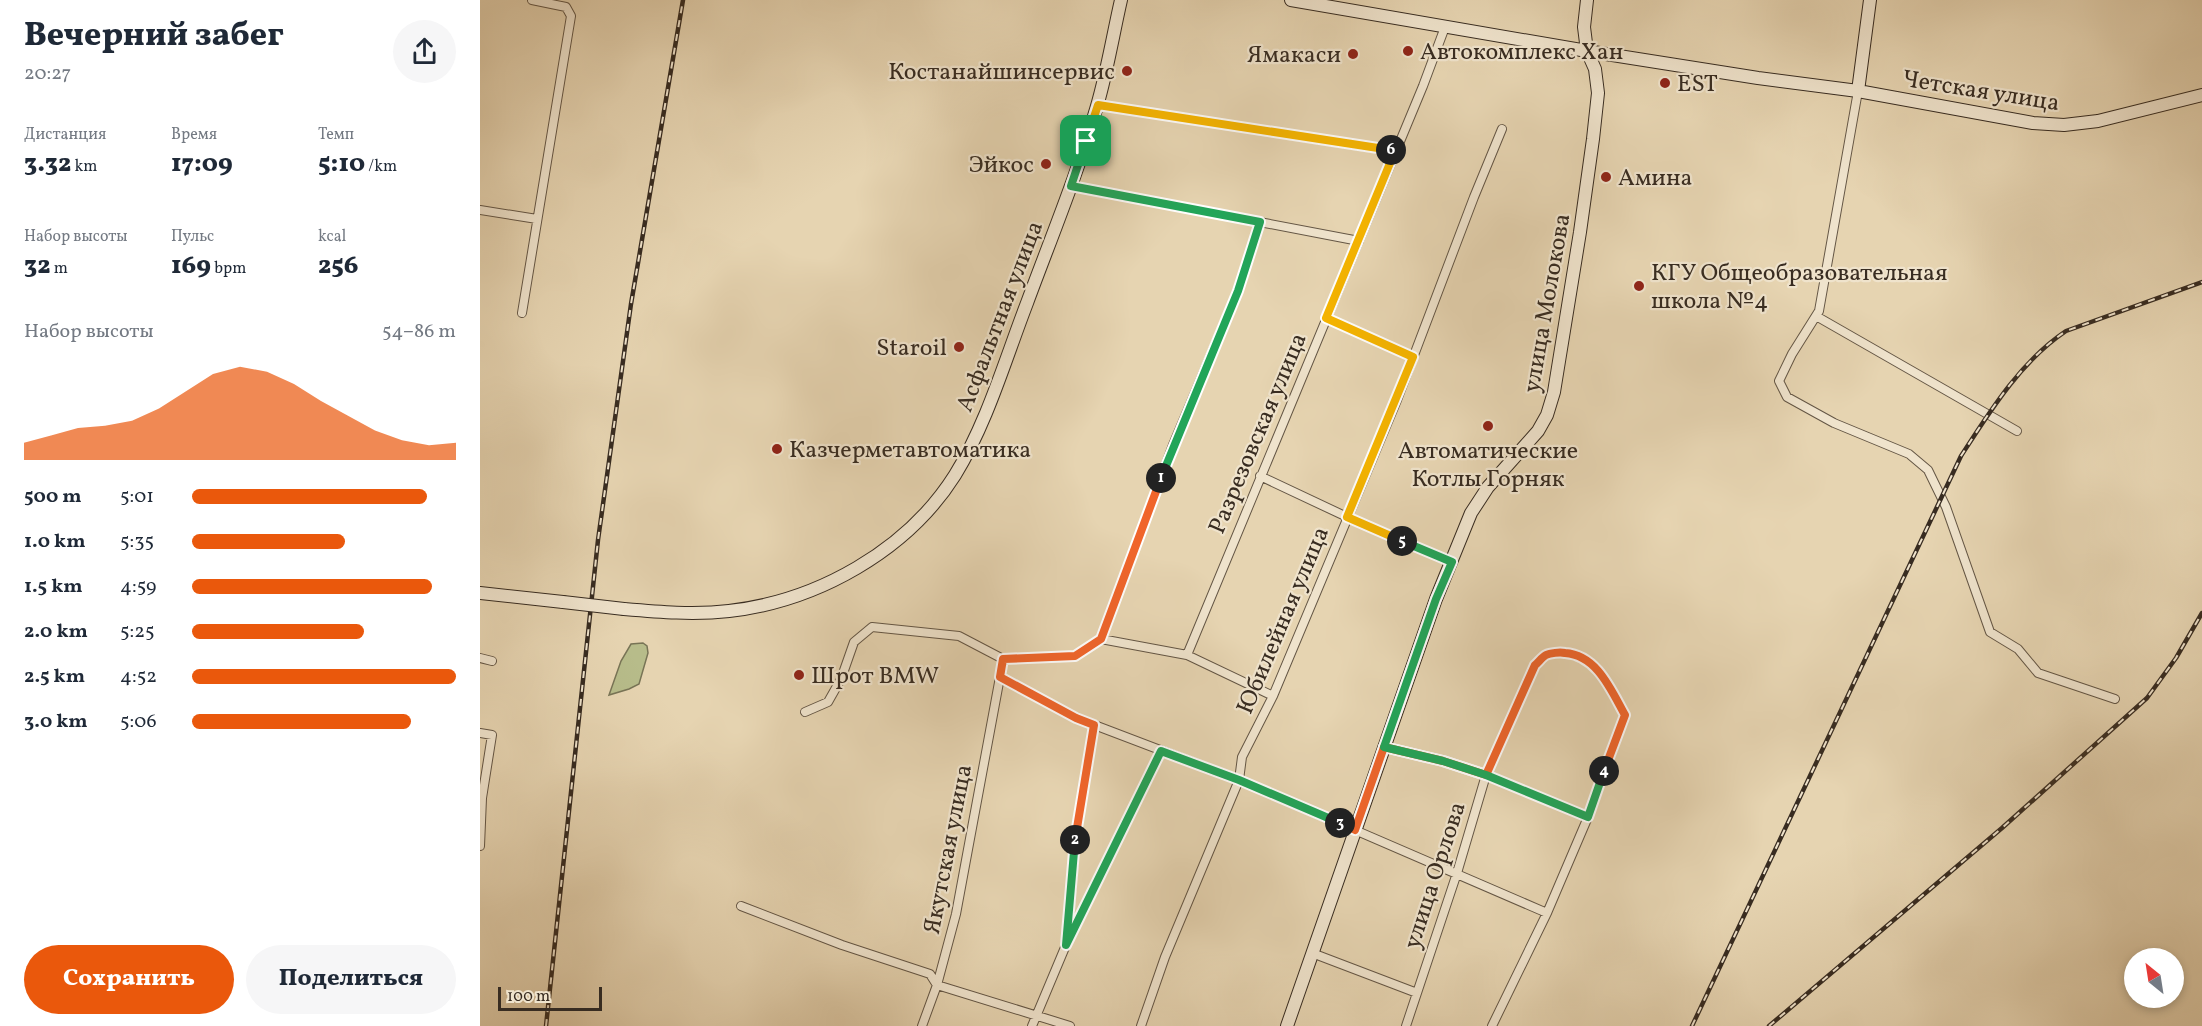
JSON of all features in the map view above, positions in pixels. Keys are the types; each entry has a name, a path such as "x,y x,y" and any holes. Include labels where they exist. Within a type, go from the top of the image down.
{"main road":[{"name":"Асфальтная улица","path":"480,593 624,609 691,613 737,610 813,590 871,559 914,525 955,474 980,425 1071,186 1098,105 1120,0"},
{"path":"1291,0 1587,51 1858,91 1870,0"},
{"name":"улица Молокова","path":"1287,1026 1436,599 1471,513 1488,487 1538,431 1547,415 1554,392 1595,128 1598,93 1595,69 1587,51 1584,27 1587,0"},
{"name":"Четская улица","path":"1858,91 2033,123 2064,125 2098,121 2202,95"}],"street":[{"path":"522,313 571,16 566,6 532,0"},
{"name":"Разрезовская улица","path":"1187,655 1423,86 1445,27"},
{"path":"1858,91 1819,310 1792,354 1779,381 1786,397 1834,423 1909,454 1927,469 1937,484 1946,507 1990,632 2018,650 2038,673 2115,699"},
{"path":"1098,105 1395,151"},
{"name":"Юбилейная улица","path":"1141,1026 1165,957 1239,780 1242,757 1273,696 1413,357 1502,129"},
{"path":"1071,186 1359,241"},
{"path":"480,210 537,219"},
{"path":"805,712 828,702 841,679 854,642 872,627 959,636 1003,659 1075,656 1101,639 1173,445 1238,291 1260,222"},
{"path":"1815,316 2017,431"},
{"path":"1326,318 1413,357"},
{"path":"1260,476 1347,517 1452,562"},
{"path":"1101,639 1187,655 1273,696"},
{"name":"улица Орлова","path":"1406,1026 1486,775 1535,665 1546,655 1562,652 1574,654 1593,664 1610,687 1625,715 1588,817"},
{"path":"480,658 492,661"},
{"name":"Якутская улица","path":"922,1026 956,914 1003,659"},
{"path":"1000,677 1076,718 1239,780 1547,914"},
{"path":"1066,945 1076,832 1094,725"},
{"path":"480,733 492,735 483,798 480,846"},
{"path":"1384,747 1443,761 1486,775 1588,817 1547,914 1492,1026"},
{"path":"1032,1026 1066,945 1161,751"},
{"path":"741,906 842,945 930,974 936,985 1070,1026"},
{"path":"1312,953 1417,993"}],"green space":[{"path":"643,643 647,646 648,653 639,684 609,695 621,661 631,644"}],"railway":[{"path":"546,1026 598,540 631,304 683,0"},
{"path":"1692,1026 1961,456 1983,422 2021,372 2050,343 2066,331 2202,282"},
{"path":"1769,1026 2002,828 2147,698 2176,658 2202,613"}],"place":[{"name":"Автокомплекс Хан","path":"1408,51"},
{"name":"Ямакаси","path":"1353,54"},
{"name":"Костанайшинсервис","path":"1127,71"},
{"name":"EST","path":"1665,83"},
{"name":"Эйкос","path":"1046,164"},
{"name":"Амина","path":"1606,177"},
{"name":"КГУ Общеобразовательная школа №4","path":"1639,286"},
{"name":"Staroil","path":"959,347"},
{"name":"Автоматические Котлы Горняк","path":"1488,426"},
{"name":"Казчерметавтоматика","path":"777,449"},
{"name":"Шрот BMW","path":"799,675"}],"route":[{"path":"1086,141 1071,186 1260,222 1238,291 1173,445 1101,639 1089,649 1075,656 1003,659 1000,677 1076,718 1094,725 1076,832 1066,945 1161,751 1239,780 1355,830 1384,747 1443,761 1486,775 1535,665 1546,655 1562,652 1574,654 1593,664 1610,687 1625,715 1588,817 1486,775 1443,761 1384,747 1436,599 1452,562 1347,517 1413,357 1326,318 1395,151 1098,105 1086,141"}]}
